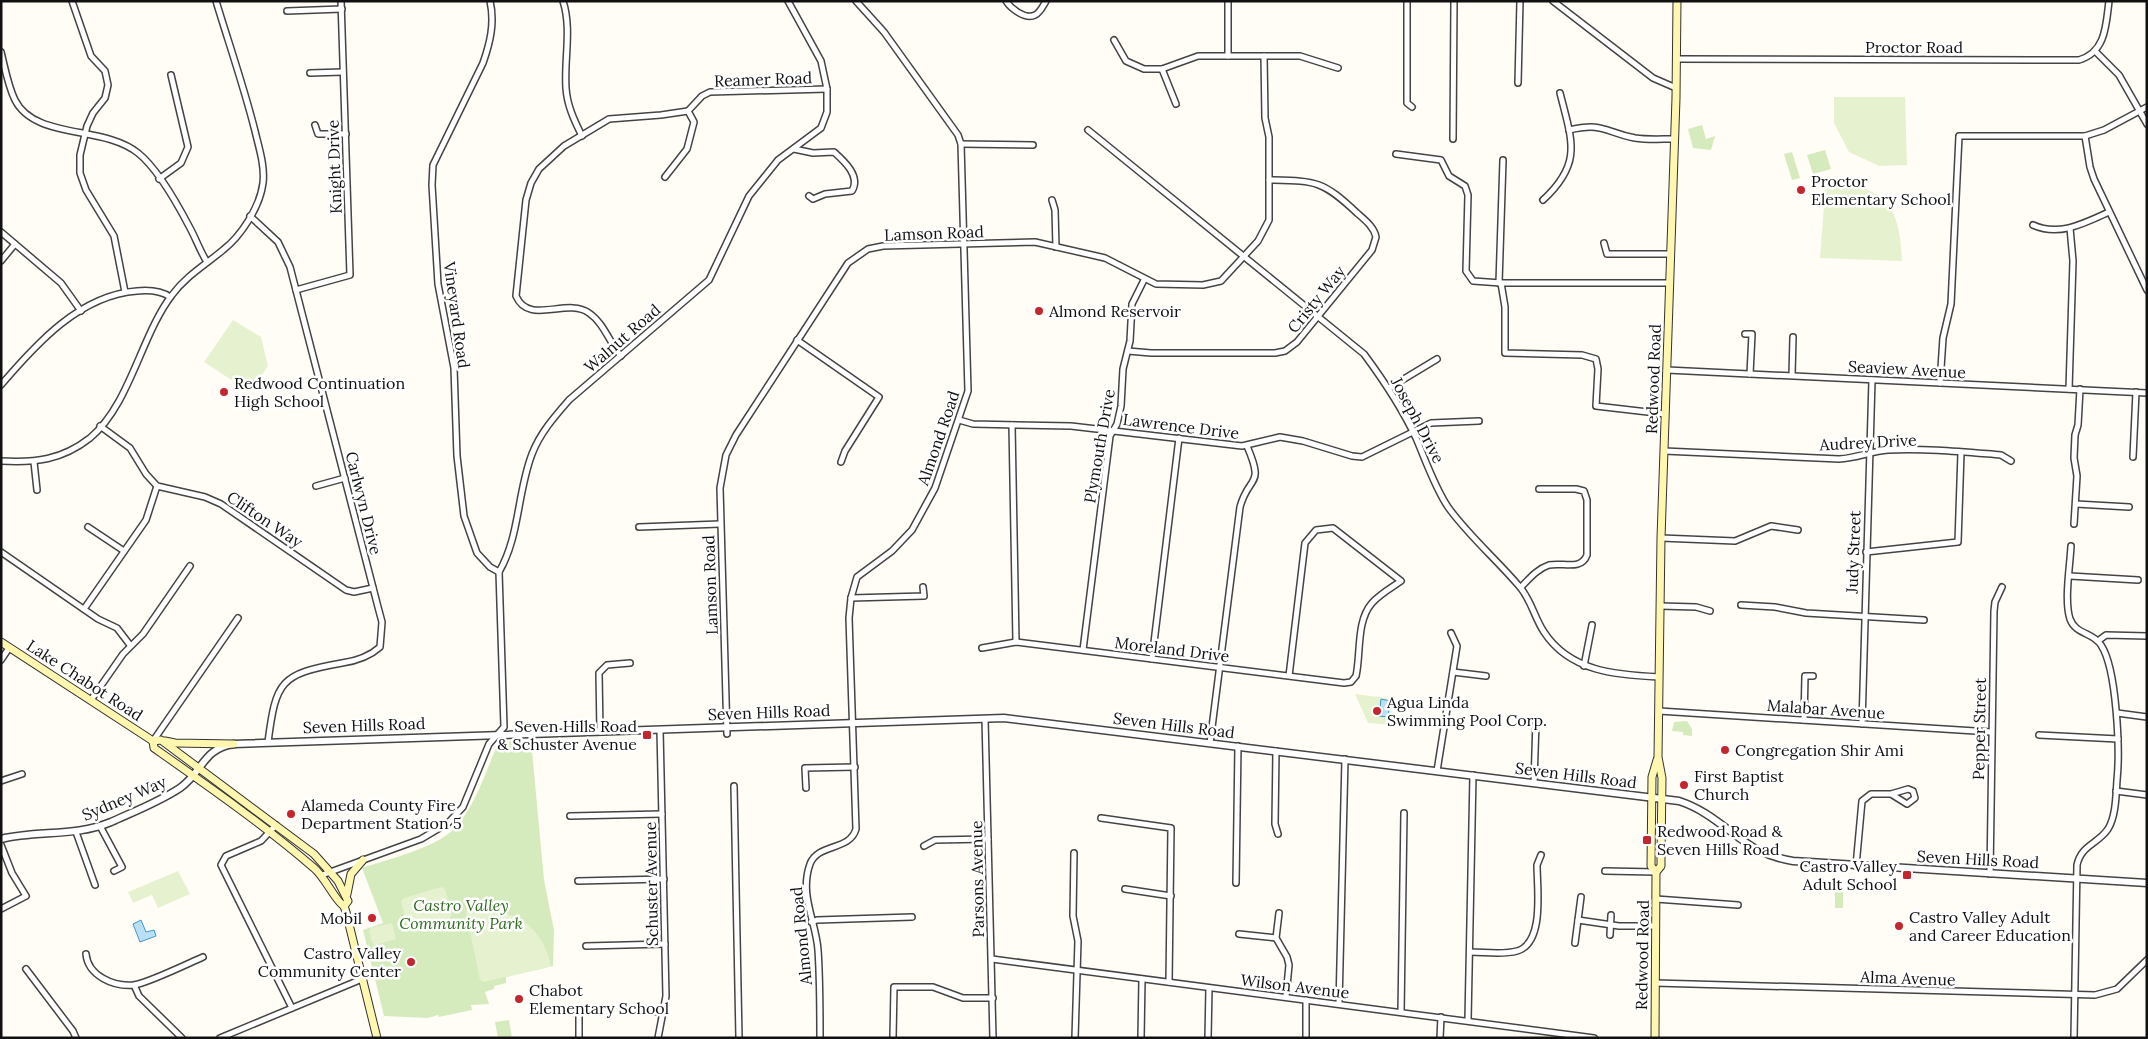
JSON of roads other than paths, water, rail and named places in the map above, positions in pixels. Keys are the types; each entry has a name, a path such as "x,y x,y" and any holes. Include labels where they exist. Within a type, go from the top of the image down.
{"main road":[{"name":"Redwood Road","path":"1656,872 1661,866 1662,778 1658,758 1658,711 1661,538 1677,59 1677,1"},
{"name":"Lake Chabot Road","path":"1,642 199,768 314,854 331,870 347,897"},
{"name":"Lake Chabot Road","path":"157,740 154,748 322,875 338,903 344,906 377,1038"},
{"path":"157,740 175,743 234,744"},
{"name":"Redwood Road","path":"1655,1038 1656,872 1651,866 1652,777 1658,758"},
{"path":"344,906 348,901 351,874 362,860"}],"street":[{"path":"72,1 91,56 105,71 108,85 107,94 93,113 85,133 80,161 82,179 114,236 125,292"},
{"path":"1,461 34,462 52,459 73,450 92,436 120,397 170,297 189,276 230,244 250,216 262,192 264,175 262,160 248,104 216,1"},
{"name":"Knight Drive","path":"296,290 350,275 341,1"},
{"name":"Vineyard Road","path":"490,1 493,15 489,46 483,63 433,165 432,185 438,284 454,368 456,456 464,516 477,552 490,567 499,572"},
{"path":"563,1 567,27 566,94 571,113 582,136"},
{"name":"Walnut Road","path":"322,875 331,870 427,836 454,818 466,800 489,744 504,727 499,572 507,559 513,539 524,481 532,452 552,420 570,400 709,280 750,196 778,160 821,128 827,112 827,89 821,61 788,1"},
{"name":"Almond Road","path":"820,1038 818,949 807,899 807,878 811,863 819,853 850,840 856,829 850,598 858,577 892,551 912,530 942,473 968,391 962,144 958,135 884,32 856,1"},
{"path":"1006,1 1010,7 1023,15 1033,16 1037,14 1046,1"},
{"path":"1228,1 1228,56"},
{"path":"1407,1 1407,103 1412,107"},
{"path":"1453,139 1454,1"},
{"path":"1518,83 1520,1"},
{"path":"1553,1 1653,78 1676,88"},
{"path":"2109,1 2105,33 2096,52 2119,74 2147,124"},
{"path":"287,11 342,9"},
{"path":"1114,40 1126,61 1144,69 1162,69 1198,56 1300,56 1338,68"},
{"path":"1,52 14,98 26,114 40,122 106,137 128,146 144,158 187,223 207,262"},
{"name":"Proctor Road","path":"1677,59 2071,60 2085,58 2096,52"},
{"name":"Lamson Road","path":"727,730 720,524 721,477 726,455 797,340 848,263 855,256 868,249 883,246 1035,242 1113,261 1144,280 1165,285 1214,283 1227,276 1264,231 1269,220 1269,137 1265,118 1264,56"},
{"path":"1162,69 1176,104"},
{"path":"310,73 343,72"},
{"path":"159,179 181,163 188,147 172,75"},
{"name":"Reamer Road","path":"688,111 702,96 710,92 827,89"},
{"path":"1543,200 1561,183 1567,171 1571,152 1569,130 1560,93"},
{"path":"1940,383 1943,338 1951,304 1959,136 2085,136 2104,130 2147,107"},
{"path":"621,356 589,312 577,309 528,310 518,302 516,296 526,200 531,183 539,169 548,159 610,119 688,111 694,122 687,149 665,177"},
{"path":"314,125 318,134 346,134"},
{"path":"1569,130 1600,126 1637,138 1674,139"},
{"name":"Joseph Drive","path":"1088,130 1245,255 1364,354 1390,388 1413,432 1447,506 1521,587 1544,633 1560,649 1584,666 1619,676 1659,677"},
{"path":"2085,136 2090,167 2109,212 2147,290"},
{"path":"962,144 1033,145"},
{"path":"794,149 812,153 834,152 845,162 854,176 855,186 852,191 825,194 813,200 809,196"},
{"path":"1396,154 1441,160 1449,176 1465,186 1468,194 1466,271 1469,278 1477,282 1670,283"},
{"path":"1502,160 1500,283 1505,307 1505,353 1582,355 1596,359 1598,369 1596,406 1665,414"},
{"name":"Cristy Way","path":"1128,351 1161,353 1280,352 1297,342 1372,250 1376,244 1375,232 1335,192 1321,184 1305,181 1270,180"},
{"path":"1052,200 1056,210 1056,247"},
{"path":"2033,225 2051,230 2070,228 2109,212"},
{"name":"Carlwyn Drive","path":"250,216 272,235 283,250 296,290 382,622 380,648 362,659 303,671 289,679 276,697 268,742"},
{"path":"2069,389 2074,261 2070,228"},
{"path":"1,232 61,283 81,311"},
{"path":"1604,243 1607,254 1670,254"},
{"path":"1,261 15,244"},
{"name":"Plymouth Drive","path":"1083,650 1110,436 1114,430 1121,406 1123,369 1128,351 1132,304 1144,280"},
{"path":"1,385 41,342 81,311 106,298 125,292 152,290 170,297"},
{"path":"1745,334 1752,334 1750,374"},
{"path":"1792,375 1793,337"},
{"path":"797,340 879,397 845,451 841,462"},
{"path":"1390,388 1437,359"},
{"name":"Seaview Avenue","path":"1667,370 2147,393"},
{"name":"Judy Street","path":"1862,724 1872,380"},
{"path":"2074,524 2077,476 2074,458 2075,435 2078,425 2080,389"},
{"path":"2133,457 2136,392"},
{"name":"Lawrence Drive","path":"959,420 973,424 1071,426 1246,446 1280,437 1303,441 1352,456 1362,457 1431,423 1479,420"},
{"path":"1012,425 1016,642"},
{"path":"84,609 150,512 157,486 146,474 130,448 100,426"},
{"path":"1152,659 1179,438"},
{"path":"1210,743 1240,507 1256,476 1254,462 1246,446"},
{"name":"Audrey Drive","path":"1664,451 1839,459 1890,450 2001,455 2011,461"},
{"path":"1866,552 1958,542 1962,453"},
{"path":"34,462 36,490"},
{"path":"316,486 345,478"},
{"name":"Clifton Way","path":"157,486 206,497 221,504 346,590 354,592 373,588"},
{"path":"1521,587 1536,572 1548,566 1579,564 1584,561 1587,555 1587,500 1584,491 1576,489 1539,489"},
{"path":"2076,504 2129,507"},
{"path":"639,527 720,524"},
{"path":"1661,538 1735,540 1771,526 1798,530"},
{"path":"88,527 124,551"},
{"name":"Moreland Drive","path":"982,648 1016,642 1344,683 1351,682 1356,676 1365,615 1372,602 1401,581 1334,528 1316,530 1308,538 1304,548 1289,676"},
{"path":"2071,546 2070,618 2078,630 2098,641 2105,656 2117,713 2118,739 2116,791 2111,822 2103,835 2090,843 2080,853 2076,879 2074,1038"},
{"path":"1,552 84,609 117,628 130,646"},
{"path":"91,700 130,646 143,634 190,566"},
{"path":"2070,576 2138,580"},
{"path":"850,598 924,596 923,587"},
{"name":"Pepper Street","path":"1990,874 1994,611 1995,602 2002,587"},
{"path":"1741,604 1775,607 1806,613 1924,620"},
{"path":"1660,606 1696,607 1710,611"},
{"path":"157,740 238,618"},
{"path":"1584,666 1592,625"},
{"path":"1437,771 1457,646 1451,633"},
{"path":"2098,641 2106,635 2147,636"},
{"path":"1,660 10,648"},
{"path":"600,732 599,672 607,665 630,663"},
{"path":"1453,672 1486,676"},
{"path":"1804,720 1805,676 1813,676"},
{"name":"Malabar Avenue","path":"1658,711 1991,732"},
{"path":"2117,713 2147,717"},
{"name":"Parsons Avenue","path":"986,719 994,1038"},
{"name":"Seven Hills Road","path":"192,776 217,748 234,744 660,730 727,730 853,723 1016,719 1679,801 1700,808 1756,849 1772,856 1793,861 2147,883"},
{"path":"1534,783 1536,721"},
{"name":"Schuster Avenue","path":"658,1038 666,996 660,730"},
{"path":"2039,735 2118,739"},
{"path":"1236,883 1238,746"},
{"path":"1276,751 1275,824 1278,834"},
{"path":"1339,1004 1345,759"},
{"path":"806,788 805,768 855,767"},
{"path":"1,780 22,774"},
{"name":"Sydney Way","path":"1,839 76,832 100,826 172,793 186,784 192,776"},
{"path":"1468,1020 1473,776"},
{"path":"734,786 739,1038"},
{"path":"2116,791 2147,794"},
{"path":"1856,866 1862,801 1871,794 1891,794"},
{"path":"1401,1012 1404,813"},
{"path":"570,816 662,814"},
{"path":"1101,818 1171,828 1169,982"},
{"path":"276,825 270,834 261,841 226,856 222,865 292,1008"},
{"path":"100,826 122,867 114,870"},
{"path":"76,832 95,885"},
{"path":"924,846 935,840 988,839"},
{"path":"1,845 12,873 26,896 1,909"},
{"path":"1074,852 1073,916 1078,941 1075,1038"},
{"path":"1470,952 1515,952 1524,948 1531,941 1536,928 1537,865 1541,855"},
{"path":"1605,871 1656,872"},
{"path":"578,881 664,879"},
{"path":"1126,889 1171,896"},
{"path":"1575,943 1581,897"},
{"path":"1656,899 1738,905"},
{"path":"1279,913 1276,938 1287,957 1289,965 1286,996"},
{"path":"1610,935 1611,915"},
{"path":"811,922 817,920 912,917"},
{"path":"1578,920 1656,926"},
{"path":"1239,934 1276,938"},
{"path":"586,946 665,944"},
{"path":"86,954 87,962 99,977 134,985 203,957"},
{"name":"Wilson Avenue","path":"992,959 1208,988 1286,996 1594,1038"},
{"name":"Alma Avenue","path":"1655,983 2095,996 2112,992 2126,982 2147,960"},
{"path":"26,969 73,1031 76,1038"},
{"path":"220,1038 362,979"},
{"path":"1141,1038 1142,979"},
{"path":"134,985 139,996 182,1038"},
{"path":"893,1037 894,987 933,987 963,998 993,998"},
{"path":"1208,988 1208,1038"},
{"path":"1306,1000 1306,1038"},
{"path":"638,1008 664,1013"},
{"path":"579,1010 579,1038"},
{"path":"1440,1038 1441,1017"}],"water":[{"path":"1381,699 1390,701 1388,717 1379,716"},
{"path":"141,920 146,932 154,930 156,936 140,942 133,924"}],"place":[{"name":"Proctor Elementary School","path":"1801,190"},
{"name":"Almond Reservoir","path":"1039,311"},
{"name":"Redwood Continuation High School","path":"224,392"},
{"name":"Agua Linda Swimming Pool Corp.","path":"1377,711"},
{"name":"Seven Hills Road & Schuster Avenue","path":"647,735"},
{"name":"Congregation Shir Ami","path":"1725,750"},
{"name":"First Baptist Church","path":"1684,785"},
{"name":"Alameda County Fire Department Station 5","path":"291,814"},
{"name":"Redwood Road & Seven Hills Road","path":"1647,840"},
{"name":"Castro Valley Adult School","path":"1907,875"},
{"name":"Mobil","path":"372,918"},
{"name":"Castro Valley Adult and Career Education","path":"1899,926"},
{"name":"Castro Valley Community Center","path":"411,962"},
{"name":"Chabot Elementary School","path":"519,999"}],"park label":[{"name":"Castro Valley Community Park","path":"461,914"}]}
